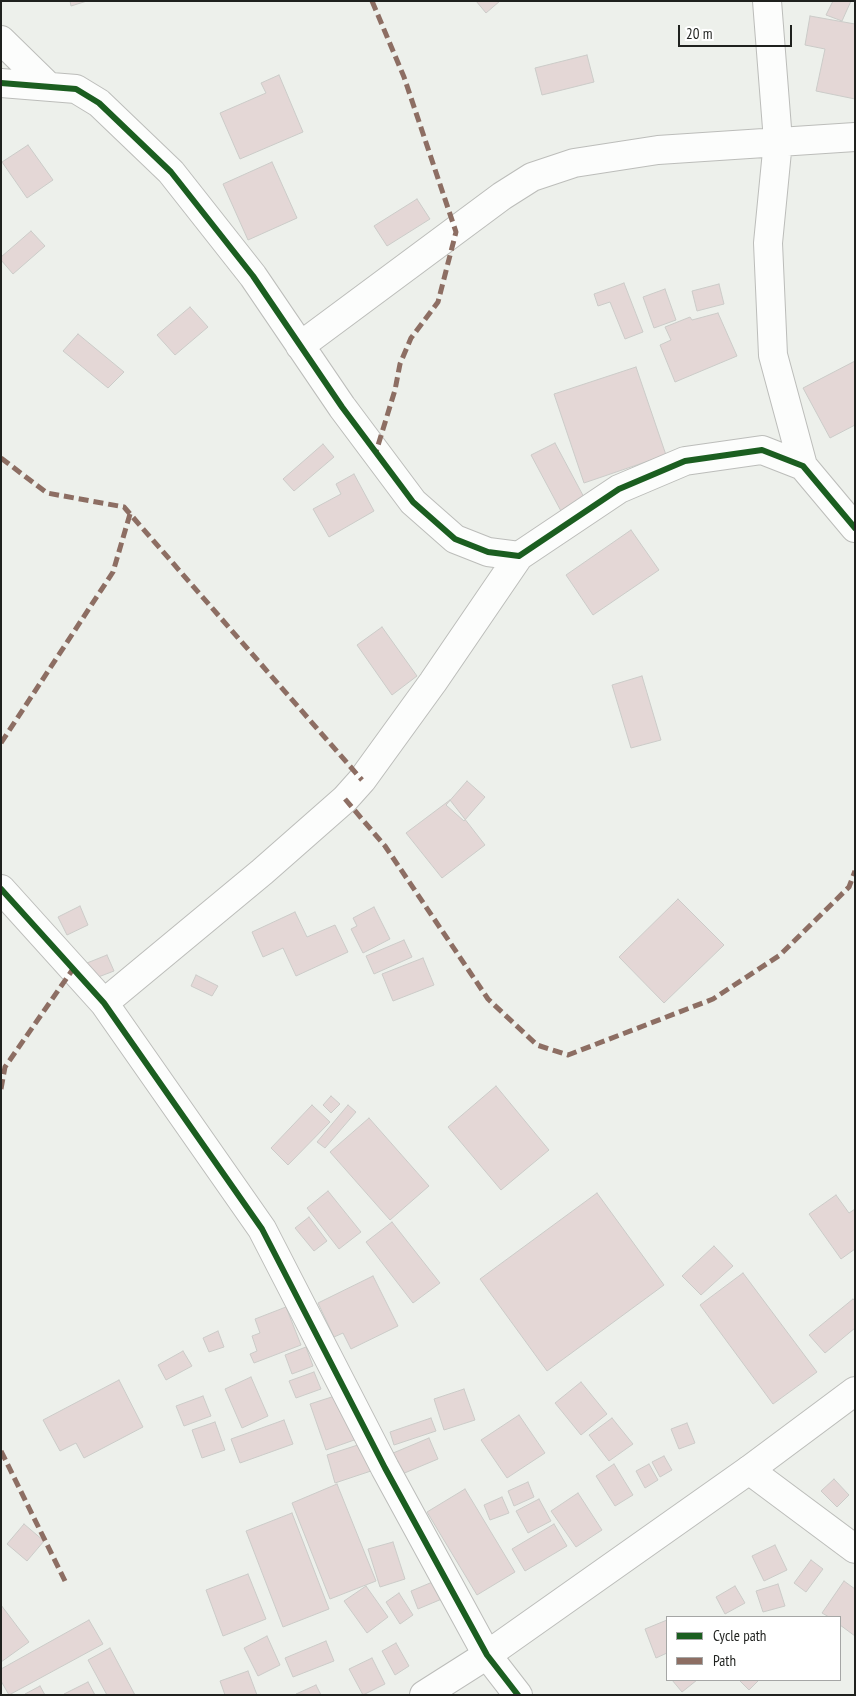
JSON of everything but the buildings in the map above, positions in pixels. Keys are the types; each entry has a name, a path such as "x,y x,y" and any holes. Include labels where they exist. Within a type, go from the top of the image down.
{"street":[{"path":"767,1 778,141 768,244 773,355 803,466 855,528"},
{"path":"1,40 46,84"},
{"path":"1,83 46,84 76,88 99,103 171,172 253,276 342,407 413,502 455,539 488,552 519,556"},
{"path":"300,346 502,196 532,177 574,163 658,150 855,137"},
{"path":"104,1003 262,872 345,799 362,780 433,682 519,556 619,489 685,461 762,450 803,466"},
{"path":"1,889 104,1003 262,1229 386,1468 488,1655 518,1695"},
{"path":"424,1695 488,1655 749,1470 855,1391"},
{"path":"749,1470 855,1549"}],"marked path":[{"path":"372,1 404,77 456,232 438,302 411,338 400,364 395,390 376,452"},
{"path":"1,458 47,493 124,507 362,780"},
{"path":"1,743 113,572 130,514"},
{"path":"345,799 385,846 488,999 537,1045 568,1055 713,999 780,955 849,887 855,871"},
{"path":"1,1089 5,1067 73,969"},
{"path":"1,1451 65,1581"}],"cycle path":[{"path":"1,83 76,89 99,103 171,172 253,276 342,407 413,502 455,539 488,552 519,556 619,489 685,461 762,450 803,466 855,528"},
{"path":"1,889 104,1003 262,1229 385,1468 487,1655 518,1695"}]}
